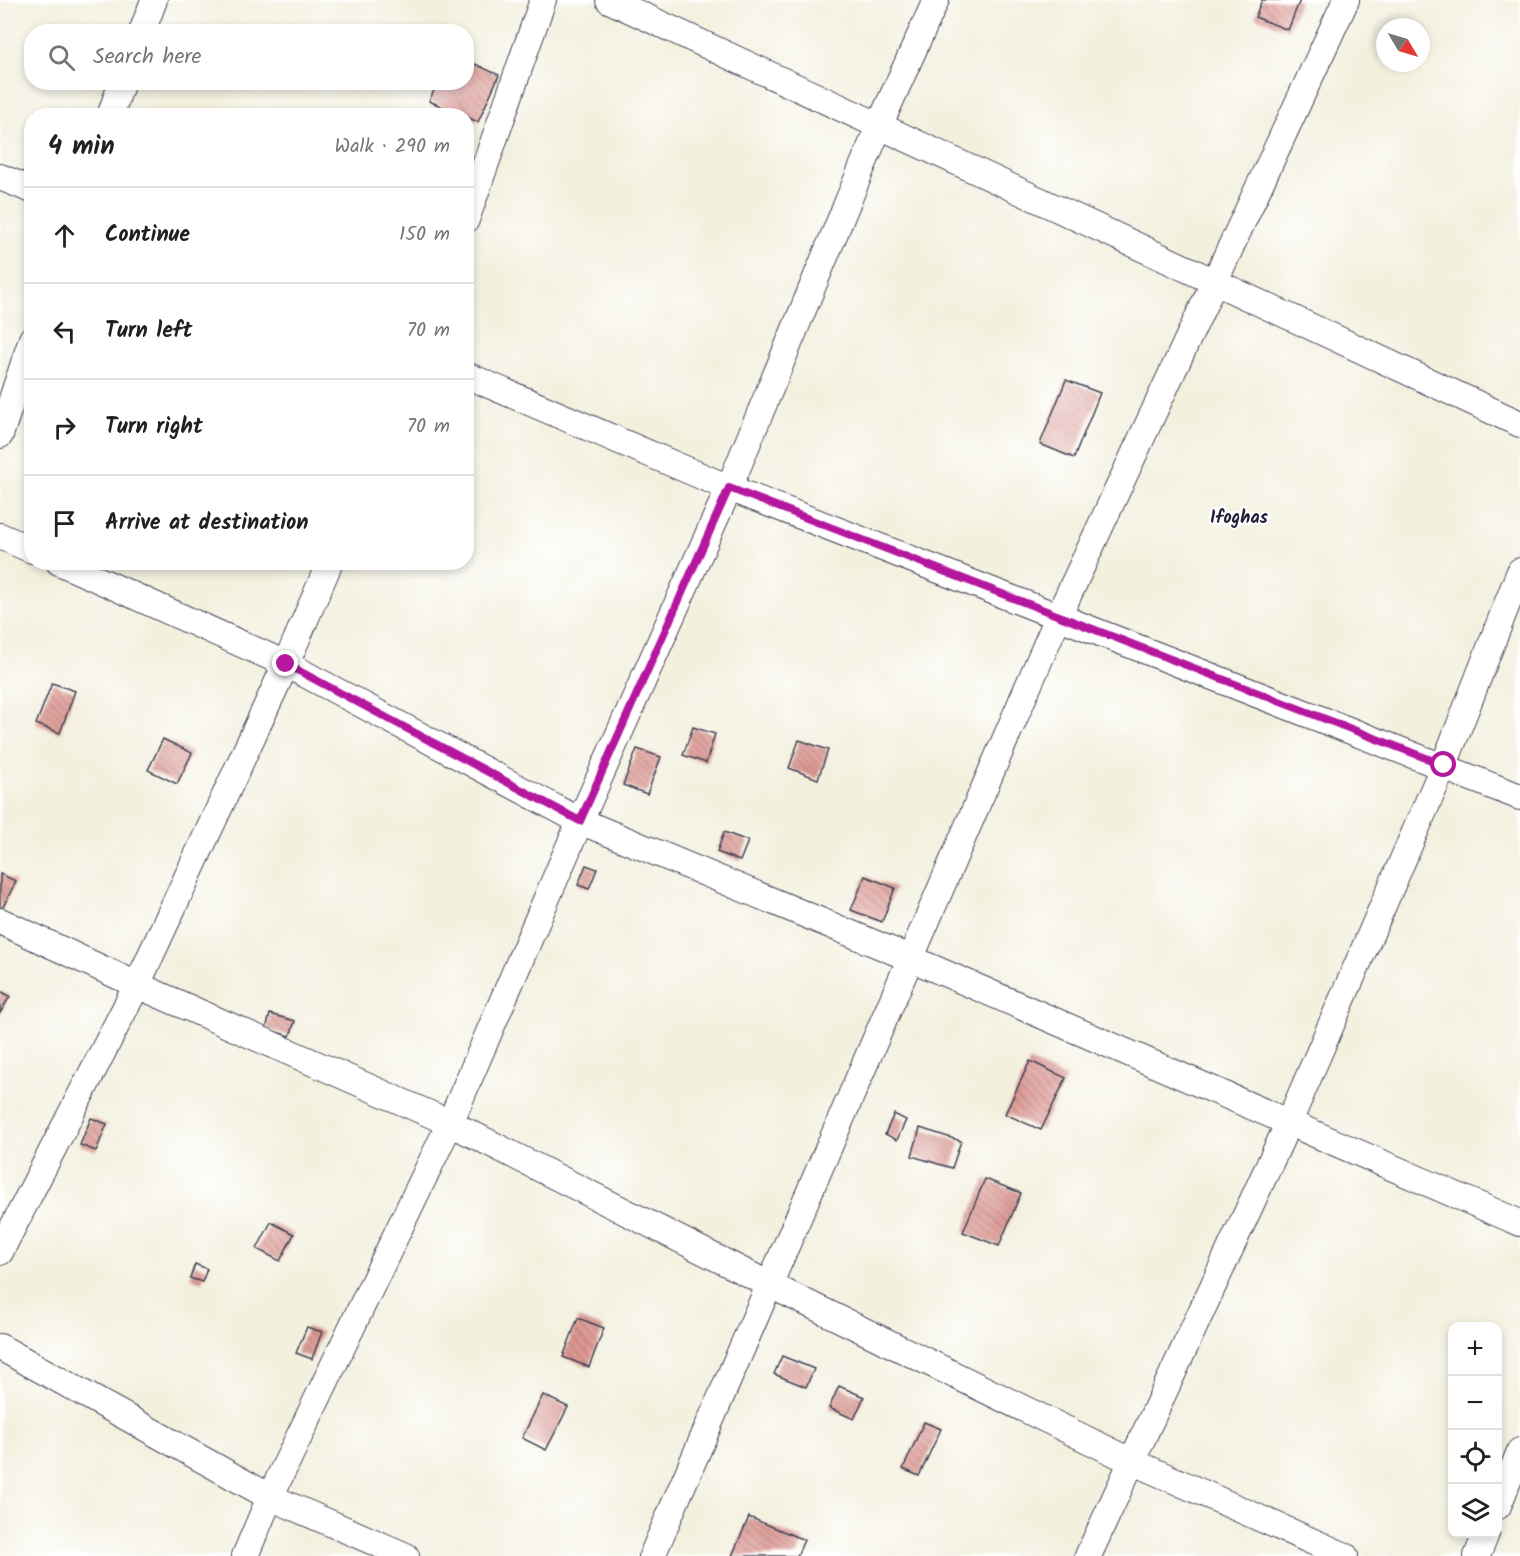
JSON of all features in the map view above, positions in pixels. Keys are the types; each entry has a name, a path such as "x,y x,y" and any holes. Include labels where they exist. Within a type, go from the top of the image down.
{"street":[{"path":"145,24 154,0"},
{"path":"474,197 543,0"},
{"path":"609,0 880,124 1520,424"},
{"path":"245,1556 270,1497 450,1123 580,821 729,488 880,124 936,0"},
{"path":"652,1556 1059,615 1346,0"},
{"path":"113,108 119,90"},
{"path":"0,177 24,187"},
{"path":"0,435 24,363"},
{"path":"474,378 729,488 1444,765 1520,797"},
{"path":"0,536 24,546"},
{"path":"77,570 286,664 580,821 912,959 1520,1223"},
{"path":"0,1252 136,985 286,664 327,570"},
{"path":"1088,1556 1289,1122 1444,765 1520,571"},
{"path":"0,921 136,985 450,1123 770,1285 1131,1461 1345,1556"},
{"path":"0,1347 270,1497 406,1556"},
{"path":"1502,1494 1520,1452"},
{"path":"1477,1556 1484,1538"}],"building":[{"path":"1262,0 1300,0 1288,30 1255,17"},
{"path":"474,64 499,75 478,122 474,120 474,108 445,108 429,101 434,90 474,90"},
{"path":"1066,380 1100,393 1074,458 1040,444"},
{"path":"52,683 75,691 60,733 36,724"},
{"path":"693,727 715,734 706,763 683,755"},
{"path":"163,739 192,753 177,784 148,770"},
{"path":"799,740 828,750 818,779 789,768"},
{"path":"637,749 661,757 647,794 623,785"},
{"path":"724,832 748,841 740,861 717,852"},
{"path":"586,865 597,869 589,889 578,885"},
{"path":"0,874 16,881 0,913"},
{"path":"865,876 895,888 882,922 851,910"},
{"path":"0,991 10,996 0,1013"},
{"path":"270,1014 295,1021 290,1036 266,1029"},
{"path":"1030,1061 1066,1078 1041,1130 1005,1114"},
{"path":"894,1114 906,1120 897,1140 885,1134"},
{"path":"91,1118 107,1124 96,1151 80,1145"},
{"path":"920,1128 961,1141 952,1168 912,1156"},
{"path":"985,1179 1021,1193 999,1246 963,1232"},
{"path":"271,1222 294,1234 280,1261 257,1249"},
{"path":"195,1264 207,1269 202,1282 190,1278"},
{"path":"578,1318 604,1328 589,1367 563,1357"},
{"path":"307,1327 322,1332 312,1359 296,1353"},
{"path":"782,1356 814,1369 806,1387 774,1374"},
{"path":"839,1386 864,1397 854,1419 829,1408"},
{"path":"543,1395 568,1407 546,1450 522,1438"},
{"path":"924,1422 941,1429 919,1476 903,1469"},
{"path":"749,1517 804,1540 797,1556 732,1556"}],"district":[{"name":"Ifoghas","path":"1239,518"}],"route":[{"path":"286,664 580,821 729,488 1444,765"}]}
